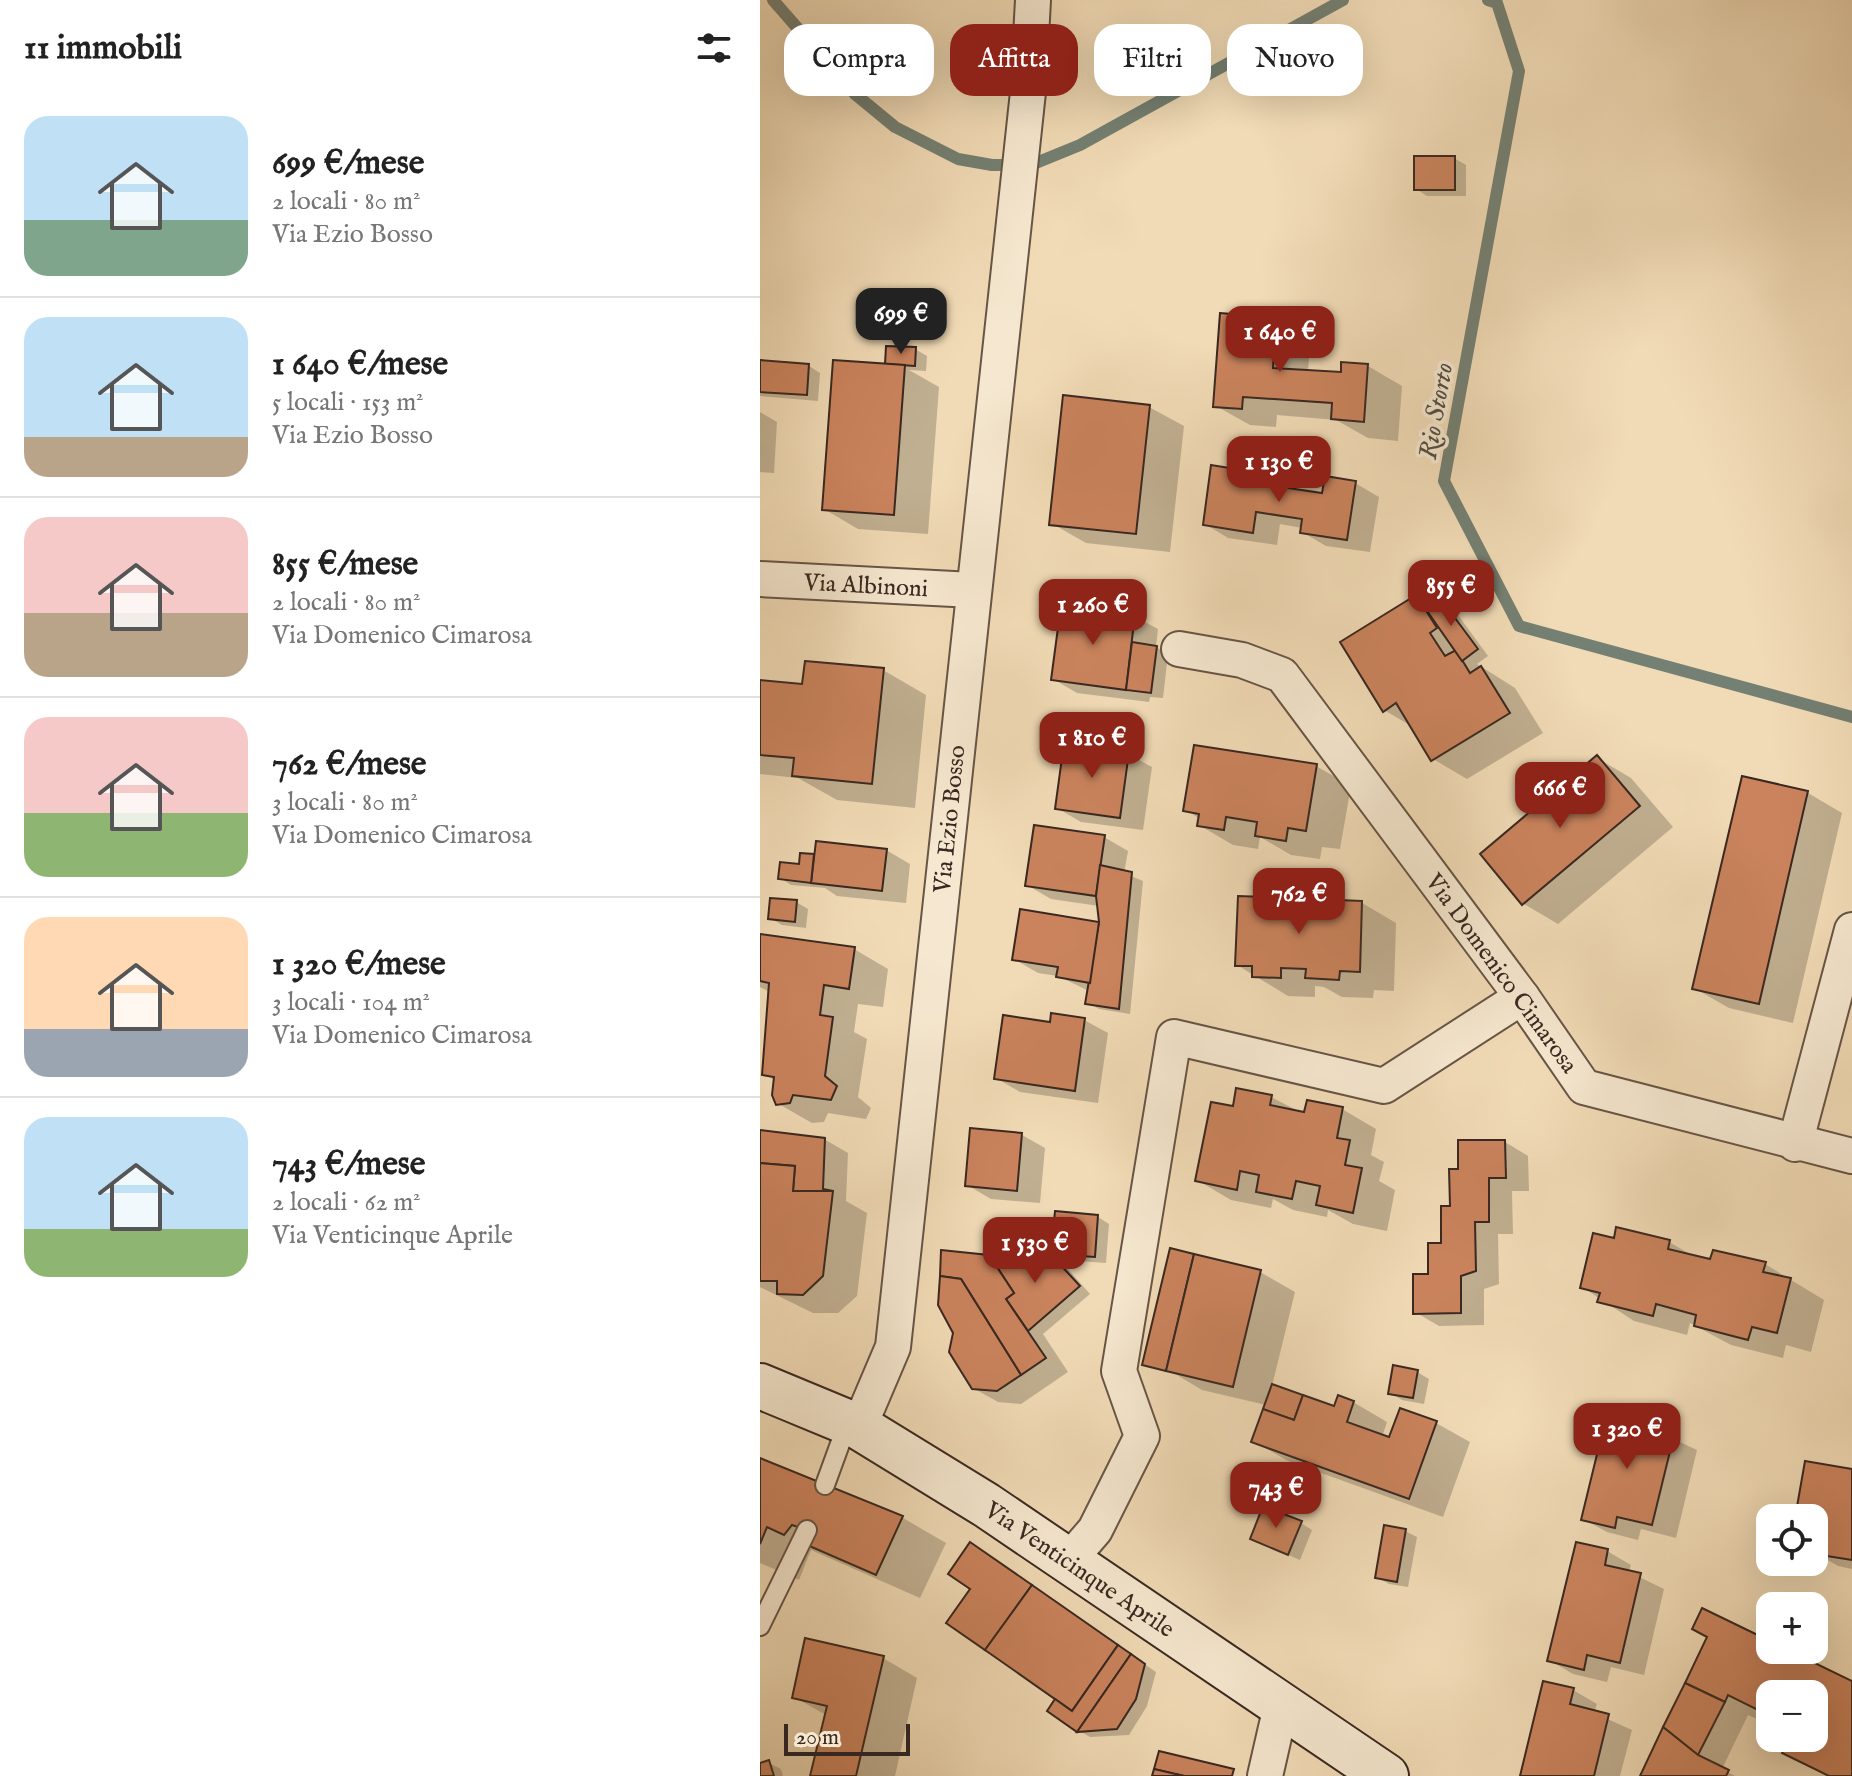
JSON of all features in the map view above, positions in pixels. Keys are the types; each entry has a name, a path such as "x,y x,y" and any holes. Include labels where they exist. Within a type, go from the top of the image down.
{"main road":[{"name":"Via Venticinque Aprile","path":"760,1386 853,1424 1070,1559 1386,1776"}],"street":[{"name":"Via Ezio Bosso","path":"853,1424 893,1347 1028,92 1033,0"},
{"name":"Via Albinoni","path":"760,579 973,590"},
{"name":"Via Domenico Cimarosa","path":"1179,649 1242,660 1282,675 1522,997 1584,1087 1795,1144 1852,1156"},
{"path":"1795,1144 1852,930"},
{"path":"1070,1559 1095,1530 1142,1436 1119,1371 1174,1037 1384,1086 1522,997"},
{"path":"1265,1776 1281,1706"}],"lane":[{"path":"825,1485 853,1424"},
{"path":"760,1626 807,1530"}],"building":[{"path":"1414,156 1455,156 1455,190 1414,190"},
{"path":"1220,313 1254,316 1253,334 1275,336 1273,368 1341,372 1341,362 1368,364 1364,422 1331,419 1332,403 1243,397 1242,409 1213,407"},
{"path":"886,346 916,347 915,366 885,364"},
{"path":"760,360 809,364 807,395 760,392"},
{"path":"833,360 905,365 894,515 822,510"},
{"path":"1063,395 1150,405 1136,534 1049,525"},
{"path":"1211,465 1236,469 1234,480 1322,493 1325,476 1356,481 1347,540 1300,533 1302,519 1256,512 1253,533 1203,525"},
{"path":"1416,595 1437,628 1430,633 1445,656 1456,650 1470,673 1481,666 1510,713 1431,761 1396,703 1383,712 1340,642"},
{"path":"1438,595 1478,649 1462,661 1423,605"},
{"path":"1061,605 1135,614 1126,690 1051,680"},
{"path":"1132,642 1157,646 1151,693 1126,690"},
{"path":"805,661 884,668 872,784 792,776 794,758 760,755 760,680 802,684"},
{"path":"1064,743 1129,752 1120,818 1055,809"},
{"path":"1194,745 1317,764 1306,831 1288,828 1286,841 1255,836 1257,822 1226,817 1224,830 1197,826 1199,814 1183,811"},
{"path":"1597,755 1640,806 1522,905 1480,854"},
{"path":"1742,776 1808,791 1759,1004 1692,989"},
{"path":"1034,825 1105,835 1096,896 1025,886"},
{"path":"816,841 887,849 882,891 811,883"},
{"path":"800,853 814,854 811,883 778,879 780,862 799,864"},
{"path":"1100,865 1132,872 1119,1009 1085,1004 1099,922 1096,896"},
{"path":"1238,896 1362,901 1360,972 1340,971 1339,980 1305,978 1306,969 1281,968 1281,978 1252,977 1252,966 1235,966"},
{"path":"770,898 797,900 795,922 768,919"},
{"path":"1020,909 1099,922 1090,983 1056,977 1058,967 1012,960"},
{"path":"760,934 855,947 849,989 824,985 820,1015 833,1017 825,1076 837,1086 831,1100 793,1095 790,1103 776,1105 772,1095 774,1077 762,1075 769,983 760,981"},
{"path":"1051,1013 1085,1018 1075,1091 994,1079 1003,1015 1050,1022"},
{"path":"1236,1088 1272,1095 1270,1105 1304,1112 1307,1100 1343,1107 1337,1138 1350,1140 1345,1165 1362,1168 1353,1213 1316,1205 1320,1186 1296,1181 1292,1199 1256,1192 1259,1175 1240,1171 1237,1190 1195,1181 1211,1102 1233,1106"},
{"path":"970,1128 1022,1133 1017,1191 965,1186"},
{"path":"760,1130 825,1138 823,1189 833,1191 793,1191 795,1166 760,1163"},
{"path":"1458,1140 1505,1140 1506,1178 1489,1178 1489,1222 1475,1222 1476,1271 1461,1276 1461,1313 1413,1314 1413,1274 1428,1274 1428,1243 1441,1243 1441,1206 1450,1206 1449,1169 1458,1169"},
{"path":"760,1163 795,1166 793,1191 833,1191 823,1276 803,1295 777,1294 777,1281 760,1281"},
{"path":"1055,1211 1098,1215 1095,1257 1051,1254"},
{"path":"1616,1227 1670,1240 1668,1249 1710,1259 1713,1250 1766,1262 1763,1272 1791,1278 1777,1333 1752,1327 1748,1340 1694,1326 1696,1315 1656,1304 1653,1316 1597,1302 1600,1293 1580,1288 1593,1233 1614,1238"},
{"path":"1170,1248 1194,1254 1166,1371 1142,1365"},
{"path":"1011,1249 1056,1260 1080,1286 1028,1331 1006,1299 1014,1293 995,1264"},
{"path":"941,1250 989,1255 1014,1293 1006,1299 1046,1358 1021,1375 961,1279 940,1276"},
{"path":"1194,1254 1261,1270 1233,1387 1166,1371"},
{"path":"940,1276 961,1279 1021,1375 997,1391 972,1389 949,1352 953,1333 938,1305"},
{"path":"1393,1365 1418,1370 1413,1398 1388,1394"},
{"path":"1272,1384 1303,1395 1294,1420 1263,1409"},
{"path":"1303,1395 1334,1406 1338,1395 1354,1401 1347,1422 1389,1437 1400,1408 1437,1421 1409,1499 1251,1442 1263,1409 1294,1420"},
{"path":"1609,1405 1642,1414 1639,1427 1674,1435 1652,1525 1617,1517 1615,1528 1581,1520"},
{"path":"760,1458 903,1516 876,1575 807,1545 813,1532 792,1525 784,1535 767,1527 760,1544"},
{"path":"1805,1461 1852,1469 1852,1560 1828,1556 1828,1504 1797,1504"},
{"path":"1263,1506 1302,1521 1288,1555 1250,1539"},
{"path":"1384,1525 1406,1529 1397,1582 1375,1578"},
{"path":"970,1542 1032,1585 985,1650 946,1623 970,1589 948,1574"},
{"path":"1576,1542 1608,1549 1605,1565 1641,1573 1620,1663 1587,1655 1584,1670 1547,1661"},
{"path":"1032,1585 1118,1645 1072,1711 985,1650"},
{"path":"1702,1608 1756,1634 1756,1664 1817,1664 1852,1681 1852,1776 1829,1776 1782,1753 1828,1752 1828,1680 1756,1680 1756,1709 1728,1695 1725,1702 1685,1683 1707,1637 1692,1629"},
{"path":"805,1638 884,1656 856,1776 810,1776 827,1706 792,1698"},
{"path":"1118,1645 1131,1654 1077,1732 1047,1711 1055,1699 1072,1711"},
{"path":"1131,1654 1145,1664 1136,1699 1117,1729 1077,1732"},
{"path":"1543,1681 1574,1688 1570,1704 1609,1714 1594,1776 1520,1776"},
{"path":"1685,1683 1725,1702 1698,1755 1663,1727"},
{"path":"1663,1727 1698,1755 1729,1770 1726,1776 1640,1776"},
{"path":"1159,1751 1234,1769 1232,1776 1184,1776 1154,1769"},
{"path":"769,1760 774,1776 760,1776 760,1763"},
{"path":"1154,1769 1184,1776 1152,1776"}],"waterway":[{"name":"Rio Storto","path":"773,0 855,94 895,127 958,159 992,165 1031,165 1080,145 1343,0"},
{"name":"Rio Storto","path":"1488,0 1497,3 1519,71 1444,481 1519,626 1852,717"}]}
